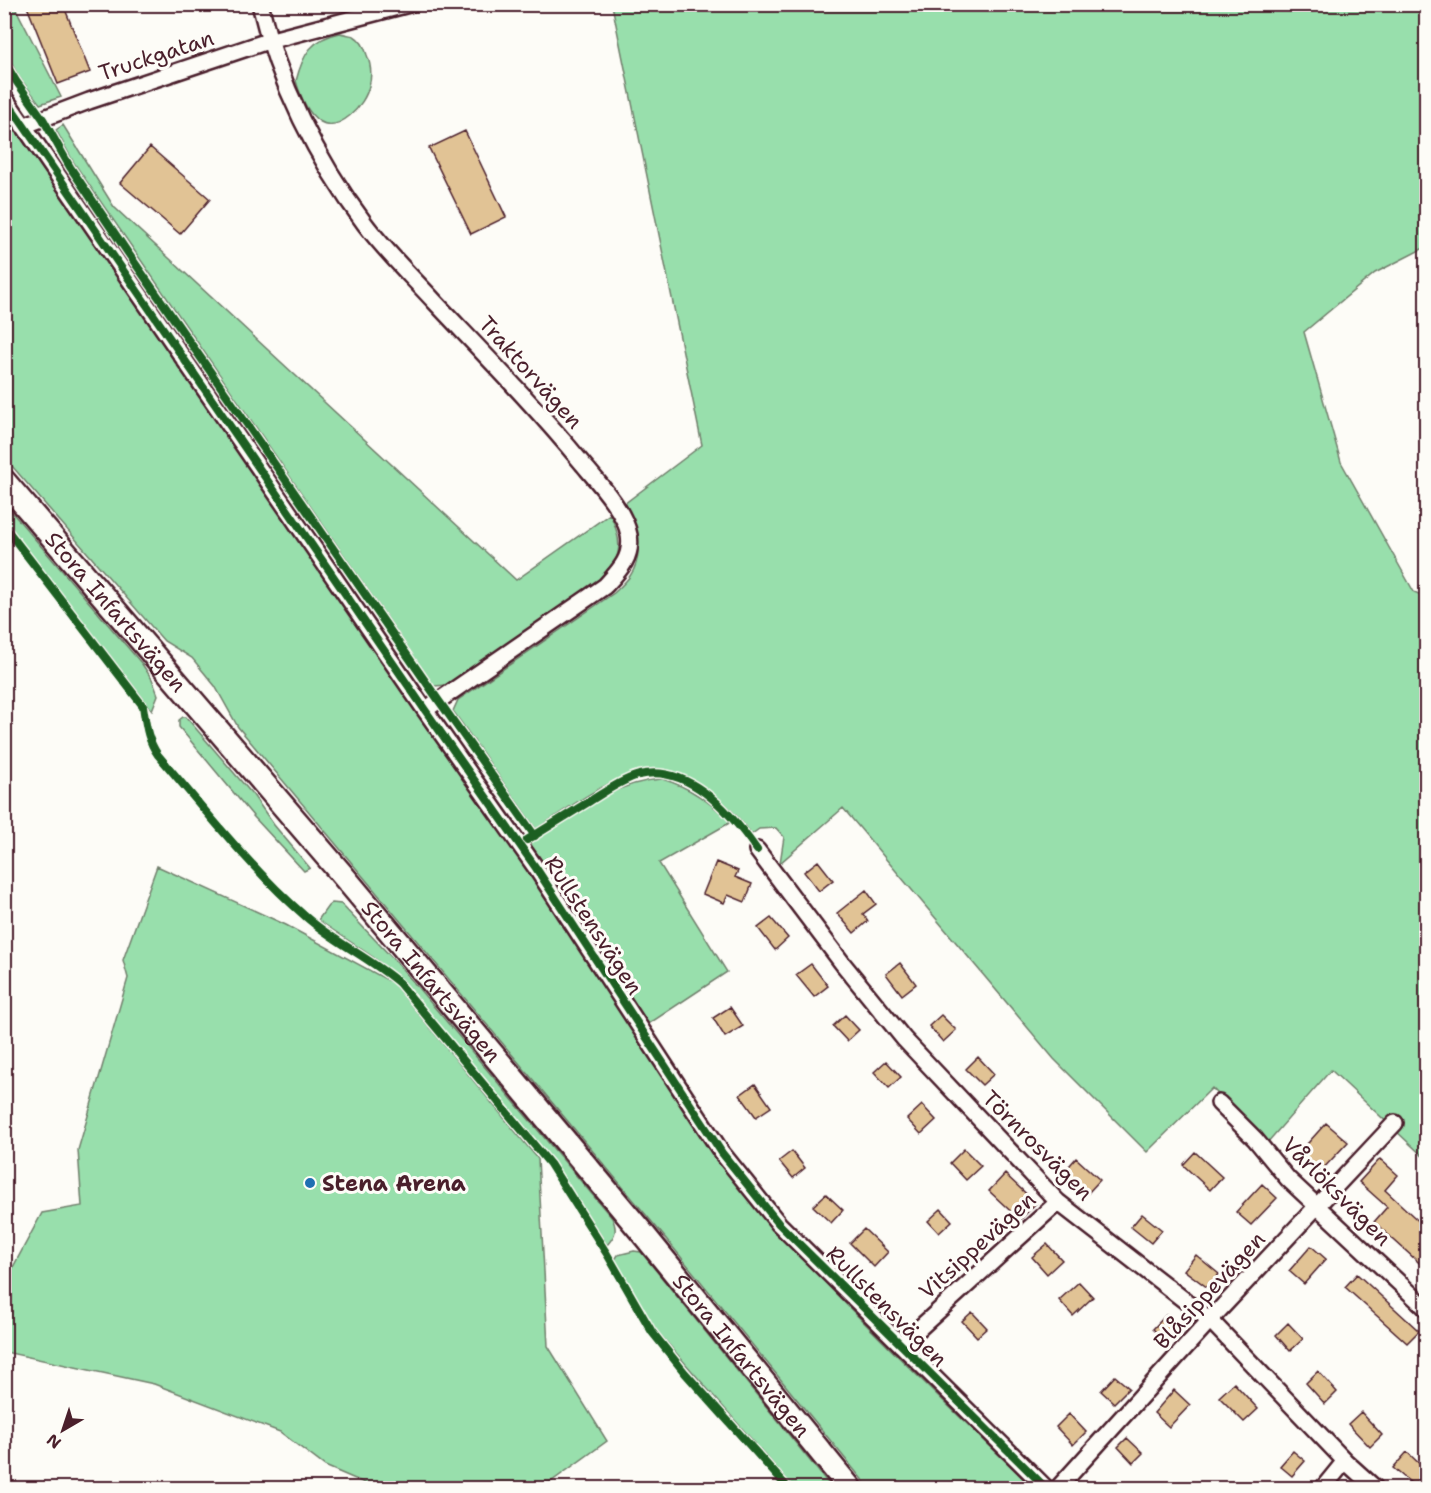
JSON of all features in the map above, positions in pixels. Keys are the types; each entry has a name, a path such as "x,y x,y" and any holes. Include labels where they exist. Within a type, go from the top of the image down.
{"main road":[{"name":"Stora Infartsvägen","path":"4,481 340,872 625,1211 850,1488"}],"street":[{"name":"Traktorvägen","path":"260,4 268,41 304,125 327,166 365,224 552,427 612,499 629,534 628,555 622,568 605,586 425,710"},
{"name":"Truckgatan","path":"23,126 89,101 268,41 409,4"},
{"name":"Rullstensvägen","path":"4,97 536,868 722,1153 778,1224 1046,1488"},
{"name":"Törnrosvägen","path":"756,850 904,1039 1058,1202 1210,1320 1375,1488"},
{"name":"Vårlöksvägen","path":"1219,1103 1255,1139 1288,1179 1426,1308"},
{"name":"Blåsippevägen","path":"1058,1488 1210,1320 1318,1208 1395,1123"},
{"name":"Vitsippevägen","path":"901,1345 1058,1202"},
{"path":"1323,1488 1346,1461"}],"green space":[{"path":"4,5 14,5 61,97 40,104 19,77 5,51"},
{"path":"612,5 1426,5 1426,247 1375,273 1304,332 1341,462 1414,592 1426,597 1426,1159 1331,1070 1267,1143 1212,1088 1147,1152 1054,1059 843,808 780,863 784,837 776,828 759,829 752,834 731,810 702,786 677,774 653,771 630,775 607,784 584,797 536,829 453,711 458,700 614,593 624,583 635,567 638,549 635,530 624,504 702,445"},
{"path":"340,33 354,36 362,44 371,70 371,78 367,93 357,109 343,121 327,124 319,121 310,113 296,81 310,49 322,39"},
{"path":"4,110 12,125 528,869 735,1182 843,1301 1033,1488 869,1488 667,1240 238,727 215,686 192,658 164,641 5,458"},
{"path":"63,125 114,207 516,580 610,514 619,543 616,558 607,574 599,582 448,685 434,686 74,163 56,130"},
{"path":"4,503 142,664 152,679 158,695 152,710 5,521"},
{"path":"186,717 253,795 274,825 310,868 304,871 253,816 179,727 179,720"},
{"path":"662,779 682,786 699,796 731,822 659,863 727,972 647,1025 527,844 608,794 643,782"},
{"name":"Stena Arena","path":"157,866 286,925 393,983 538,1159 548,1346 607,1441 552,1481 509,1488 376,1488 325,1466 280,1432 154,1384 5,1352 5,1282 42,1213 82,1206 78,1150 128,978 123,960"},
{"path":"332,903 341,904 398,964 612,1218 615,1233 607,1245 553,1162 402,980 373,957 318,920"},
{"path":"634,1251 641,1252 832,1488 794,1488 656,1330 614,1261 618,1255"}],"building":[{"path":"26,4 63,4 90,72 58,84"},
{"path":"465,131 506,217 471,234 429,148"},
{"path":"150,147 210,199 180,234 120,183"},
{"path":"818,861 833,880 819,891 804,872"},
{"path":"716,862 738,871 735,877 752,884 745,902 728,895 724,903 703,894"},
{"path":"866,890 876,904 863,914 868,921 854,933 837,913"},
{"path":"771,918 788,938 775,950 758,928"},
{"path":"900,963 916,984 902,995 886,974"},
{"path":"811,964 828,986 814,997 796,975"},
{"path":"730,1007 743,1026 725,1037 713,1018"},
{"path":"845,1015 859,1030 847,1041 833,1026"},
{"path":"941,1015 956,1030 943,1042 929,1026"},
{"path":"978,1057 994,1074 982,1085 966,1069"},
{"path":"886,1061 901,1077 889,1088 874,1072"},
{"path":"755,1084 771,1107 756,1117 740,1095"},
{"path":"922,1105 936,1120 921,1134 907,1119"},
{"path":"1326,1123 1348,1142 1320,1172 1299,1153"},
{"path":"964,1149 981,1166 966,1180 950,1163"},
{"path":"792,1151 805,1168 793,1178 779,1161"},
{"path":"1195,1152 1222,1177 1210,1190 1183,1165"},
{"path":"1076,1158 1100,1180 1088,1193 1064,1172"},
{"path":"1380,1159 1398,1175 1385,1190 1426,1228 1426,1269 1374,1222 1387,1207 1359,1182"},
{"path":"1005,1174 1036,1203 1020,1220 989,1191"},
{"path":"1262,1184 1277,1198 1251,1225 1236,1212"},
{"path":"826,1194 843,1210 831,1223 813,1206"},
{"path":"941,1209 952,1221 939,1233 928,1221"},
{"path":"1142,1214 1162,1230 1151,1243 1131,1227"},
{"path":"864,1229 888,1252 874,1267 850,1243"},
{"path":"1047,1244 1062,1260 1047,1274 1032,1257"},
{"path":"1311,1246 1326,1259 1304,1284 1289,1271"},
{"path":"1196,1255 1219,1274 1208,1288 1184,1270"},
{"path":"1357,1274 1419,1331 1407,1343 1345,1287"},
{"path":"1079,1282 1093,1297 1073,1316 1059,1300"},
{"path":"972,1312 987,1328 977,1337 962,1321"},
{"path":"1166,1315 1182,1330 1169,1344 1153,1329"},
{"path":"1288,1323 1303,1339 1290,1351 1276,1335"},
{"path":"1318,1371 1337,1392 1325,1404 1306,1383"},
{"path":"1115,1376 1129,1388 1114,1403 1101,1391"},
{"path":"1234,1383 1258,1409 1244,1422 1219,1397"},
{"path":"1174,1390 1190,1405 1169,1427 1154,1413"},
{"path":"1361,1412 1382,1435 1370,1447 1348,1424"},
{"path":"1069,1414 1086,1432 1073,1445 1056,1427"},
{"path":"1127,1438 1143,1453 1133,1463 1118,1447"},
{"path":"1293,1451 1305,1461 1292,1476 1280,1466"},
{"path":"1407,1452 1426,1470 1426,1488 1417,1488 1393,1468"}],"cycle path":[{"path":"4,61 43,119 70,167 128,253 535,836"},
{"path":"4,97 536,868 722,1153 779,1224 1046,1488"},
{"path":"4,526 143,706 149,737 158,755 229,839 286,899 317,926 399,983 550,1164 607,1254 652,1332 685,1373 788,1488"},
{"path":"527,840 620,783 639,775 657,773 692,784 707,794 735,821 757,850"}],"place":[{"name":"Stena Arena","path":"310,1183"}]}
